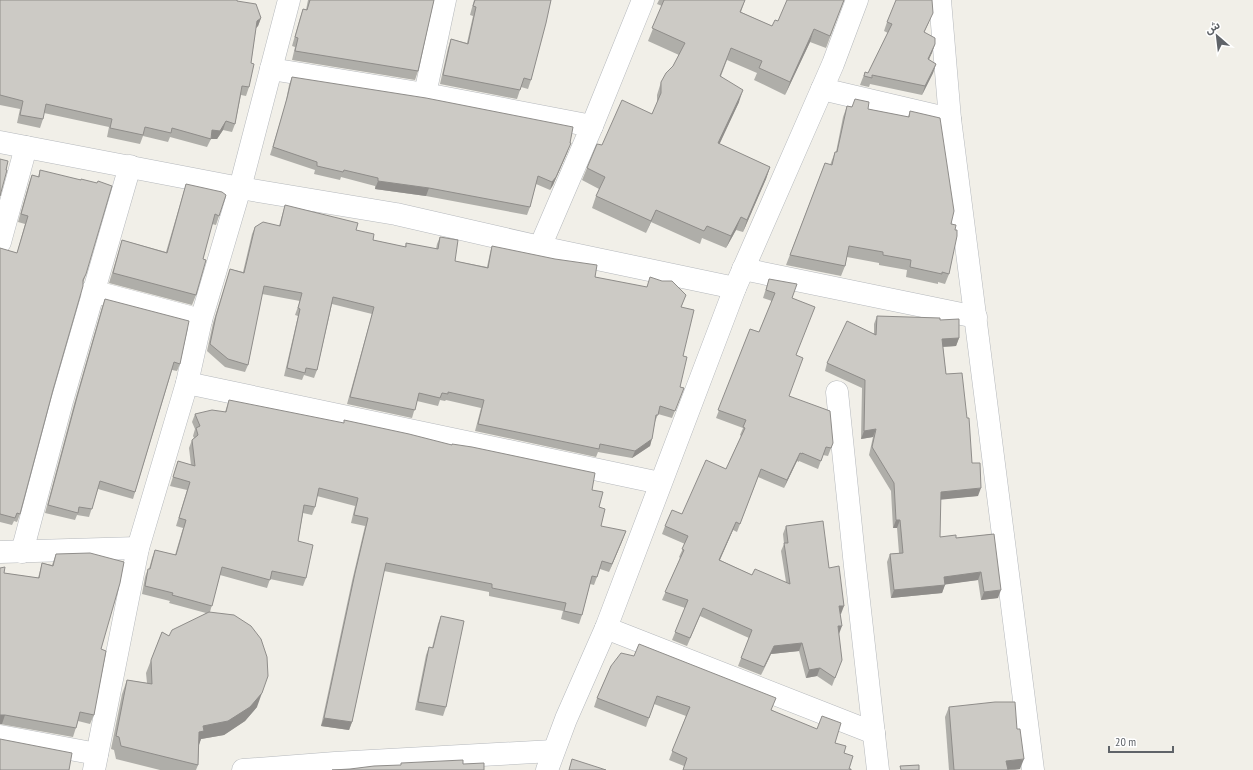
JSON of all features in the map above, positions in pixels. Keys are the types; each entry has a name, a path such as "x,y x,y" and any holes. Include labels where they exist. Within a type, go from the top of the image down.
{"street":[{"path":"0,736 95,762 138,548 187,383 201,320 240,188 289,0"},
{"path":"425,94 445,0"},
{"path":"540,247 592,126 643,0"},
{"path":"243,770 335,763 550,761 606,628 739,279 822,89 857,0"},
{"path":"940,0 950,119 1033,770"},
{"path":"271,68 425,94 592,126"},
{"path":"822,89 950,119"},
{"path":"0,142 240,188 396,214 540,247 976,317"},
{"path":"0,242 26,147"},
{"path":"22,552 92,291 130,166"},
{"path":"92,291 201,320"},
{"path":"187,383 660,483"},
{"path":"837,392 878,770"},
{"path":"0,552 138,548"},
{"path":"606,628 874,733"}],"building":[{"path":"0,0 237,0 256,4 261,18 257,21 251,63 254,64 249,87 242,86 235,124 226,121 220,131 212,130 211,139 172,128 171,133 145,127 143,135 110,128 112,119 46,104 43,119 20,115 23,101 0,95"},
{"path":"310,0 434,0 418,71 295,51 298,38 295,37 303,9 307,10"},
{"path":"475,0 551,0 531,80 524,78 520,90 443,75 451,39 468,44 476,7 473,6"},
{"path":"664,0 745,0 740,12 772,26 775,20 778,21 787,0 844,0 830,36 814,29 790,82 759,68 762,61 731,48 720,76 743,90 718,143 770,167 747,220 741,217 731,236 707,226 704,231 656,210 651,221 596,196 605,177 587,168 597,144 602,145 622,100 652,114 661,93 661,82 666,73 673,66 685,43 652,28"},
{"path":"896,0 932,0 933,13 924,32 935,38 935,44 928,59 936,64 925,86 872,75 872,78 864,76 865,72 868,73 892,24 887,22"},
{"path":"292,77 426,98 573,127 571,143 556,177 552,182 538,176 530,207 429,188 378,181 378,178 344,170 343,172 317,166 317,162 273,147"},
{"path":"855,99 869,102 868,109 909,117 910,111 940,118 954,211 951,224 956,225 955,230 957,230 949,274 942,272 942,274 910,267 911,260 883,255 883,252 849,246 845,266 790,255 825,163 832,165 835,152 837,152 847,106 852,107"},
{"path":"0,159 8,161 0,196"},
{"path":"40,170 81,180 97,183 98,181 112,186 83,280 83,286 53,390 20,514 17,513 15,518 0,514 0,248 17,253 28,216 21,214 32,175 39,177"},
{"path":"186,184 222,192 226,195 219,216 215,214 203,259 206,260 196,295 113,273 122,240 167,253"},
{"path":"285,205 358,223 356,230 374,234 373,240 406,247 406,243 438,249 440,237 458,240 455,261 488,268 492,246 555,259 597,265 595,277 647,287 650,277 662,281 672,281 686,295 681,307 694,310 683,356 687,357 680,387 684,388 675,411 660,406 658,415 656,415 652,439 635,451 600,444 599,449 478,424 484,400 448,392 448,394 442,393 440,398 419,393 415,410 350,397 374,307 333,297 317,370 306,368 305,373 287,368 302,293 264,286 248,365 228,359 210,344 216,316 230,269 244,273 255,227 263,222 280,226"},
{"path":"769,279 797,284 792,298 815,307 796,355 803,358 789,396 830,411 833,443 831,448 826,447 821,461 800,453 787,480 761,469 740,524 736,522 719,560 752,575 755,569 790,584 784,543 788,543 786,526 823,521 829,568 839,566 844,606 839,606 842,626 838,626 842,660 835,678 820,668 809,670 802,643 774,646 764,667 741,658 752,630 703,608 690,638 675,632 688,600 665,592 684,550 682,549 688,536 665,526 672,510 682,514 706,460 726,469 745,428 743,427 746,420 718,410 750,329 759,332 775,293 766,290"},
{"path":"105,299 189,321 180,364 174,362 135,492 100,481 92,509 79,507 78,513 48,505"},
{"path":"877,316 940,318 940,320 959,319 959,338 942,339 946,374 962,373 967,418 969,418 972,463 980,463 981,488 941,492 940,537 956,535 956,538 994,534 1001,590 984,592 981,572 944,577 945,585 894,590 890,554 903,553 900,520 896,520 894,483 872,447 876,429 864,431 865,380 827,363 847,321 876,335"},
{"path":"229,400 344,423 344,420 452,445 472,447 595,473 592,490 603,492 599,507 605,509 601,526 626,531 612,564 602,561 597,577 592,576 582,615 564,611 566,603 492,588 492,584 386,563 352,722 324,718 368,518 354,515 358,498 319,488 315,507 304,505 298,541 313,545 306,578 272,571 270,580 222,567 212,606 172,595 173,593 145,586 148,569 150,569 155,550 176,555 186,520 179,518 190,482 173,477 178,461 195,466 192,440 198,435 196,428 200,426 195,414 212,410 226,412"},
{"path":"90,553 124,562 120,583 101,649 106,651 94,715 80,712 76,728 0,715 0,568 5,567 4,573 39,578 42,563 53,566 56,554"},
{"path":"209,612 234,615 251,626 261,639 267,657 268,676 262,693 250,707 228,721 203,726 204,731 199,732 198,765 121,746 119,737 116,736 127,680 152,684 151,660 162,632 169,636 172,630"},
{"path":"441,616 464,621 446,707 418,702 429,647 433,648"},
{"path":"639,644 776,698 771,710 817,729 822,716 841,723 835,743 846,746 844,753 853,756 849,769 851,770 683,770 687,758 672,751 690,707 657,696 649,718 597,698 611,666 621,653 634,656"},
{"path":"995,702 1015,702 1017,729 1020,729 1024,759 1006,761 1008,770 954,770 949,707"},
{"path":"0,739 72,753 69,770 0,770"},
{"path":"572,759 600,768 606,770 569,770"},
{"path":"463,760 463,764 484,763 484,770 332,770 401,765 401,763"},
{"path":"919,765 919,770 901,770 900,766"}]}
